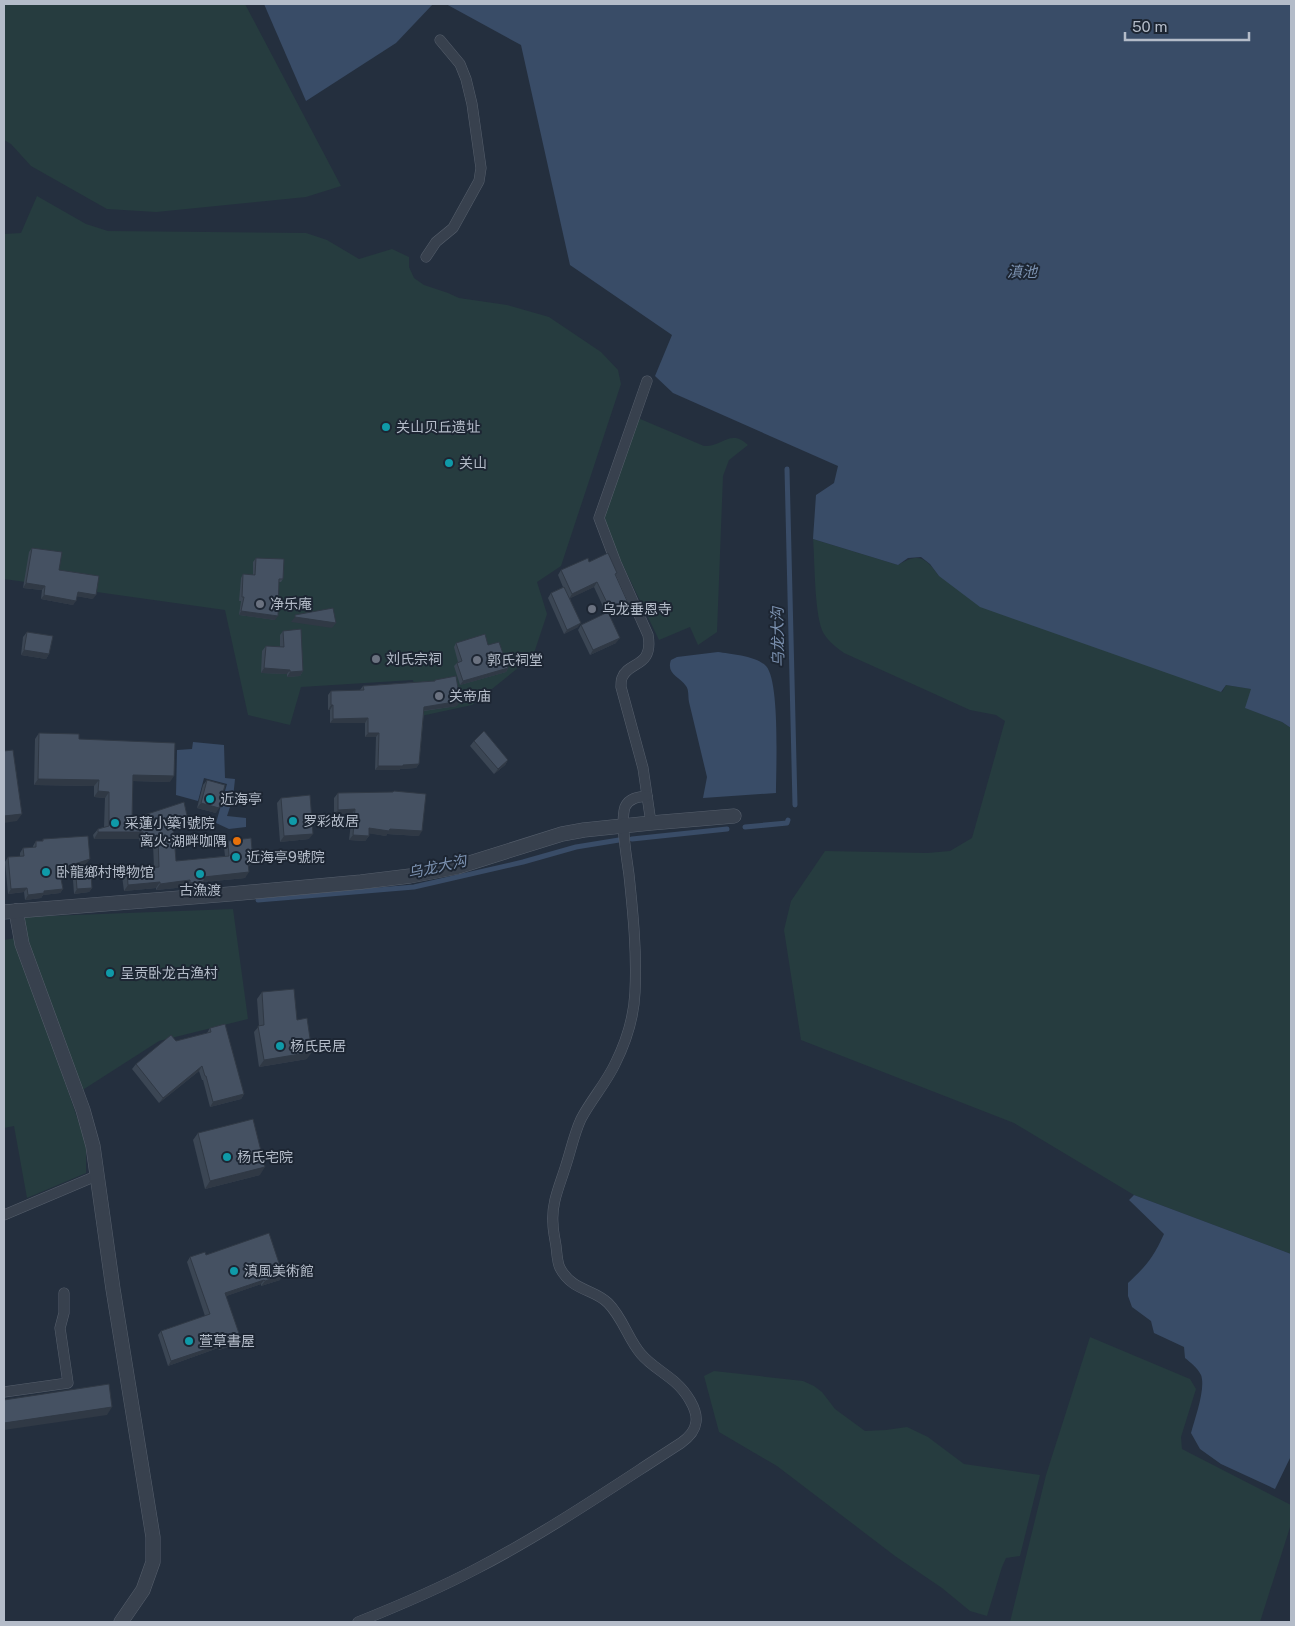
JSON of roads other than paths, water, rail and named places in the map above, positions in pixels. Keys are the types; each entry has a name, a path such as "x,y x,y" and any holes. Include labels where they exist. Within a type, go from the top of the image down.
{"street":[{"path":"121,1622 143,1590 153,1562 153,1538 96,1176 93,1146 84,1110 10,911 230,894 410,876 457,867 562,834 584,830 734,816"}],"lane":[{"path":"426,257 436,242 453,228 479,181 480,168 472,104 466,79 460,64 440,40"},
{"path":"647,381 599,518 616,563 648,635 648,650 644,658 621,678 621,687 643,768 651,823"},
{"path":"358,1622 478,1569 567,1517 681,1443 691,1435 696,1422 688,1398 677,1384 641,1354 616,1312 607,1302 577,1287 567,1279 560,1267 552,1223 555,1197 574,1136 581,1119 615,1065 626,1039 633,1013 635,992 634,919 624,827 626,805 636,797 647,796"},
{"path":"4,1215 96,1176"},
{"path":"4,1392 68,1383 60,1328 64,1313 64,1293"}],"water":[{"path":"264,4 433,4 396,43 306,101"},
{"name":"滇池","path":"446,4 1291,4 1291,728 1282,722 1245,708 1251,689 1226,685 1221,692 980,607 939,576 930,564 921,557 908,558 898,565 813,539 816,495 834,483 838,466 673,393 655,376 672,335 570,265 521,45"},
{"path":"718,652 756,660 766,666 770,675 775,706 776,793 703,798 707,777 689,702 688,689 672,672 670,665 671,660 677,657"},
{"path":"193,742 224,745 225,778 235,779 233,798 227,816 246,818 246,827 229,829 216,823 227,784 204,778 198,801 176,795 177,750 192,749"},
{"path":"1134,1195 1291,1254 1291,1456 1275,1489 1221,1464 1200,1449 1191,1433 1201,1395 1201,1375 1196,1367 1185,1358 1184,1347 1154,1333 1151,1321 1132,1307 1128,1296 1128,1283 1149,1261 1164,1234 1129,1200"}],"waterway":[{"name":"乌龙大沟","path":"787,469 795,805"},
{"name":"乌龙大沟","path":"745,827 787,823 788,820"},
{"name":"乌龙大沟","path":"632,839 727,829"},
{"name":"乌龙大沟","path":"258,900 414,887 523,862 576,847 619,840"}],"place":[{"name":"关山贝丘遗址","path":"386,427"},
{"name":"关山","path":"449,463"},
{"name":"净乐庵","path":"260,604"},
{"name":"乌龙垂恩寺","path":"592,609"},
{"name":"刘氏宗祠","path":"376,659"},
{"name":"郭氏祠堂","path":"477,660"},
{"name":"关帝庙","path":"439,696"},
{"name":"近海亭","path":"210,799"},
{"name":"罗彩故居","path":"293,821"},
{"name":"采蓮小築1號院","path":"115,823"},
{"name":"离火·湖畔咖隅","path":"237,841"},
{"name":"近海亭9號院","path":"236,857"},
{"name":"卧龍鄉村博物馆","path":"46,872"},
{"name":"古漁渡","path":"200,874"},
{"name":"呈贡卧龙古渔村","path":"110,973"},
{"name":"杨氏民居","path":"280,1046"},
{"name":"杨氏宅院","path":"227,1157"},
{"name":"滇風美術館","path":"234,1271"},
{"name":"萱草書屋","path":"189,1341"}]}
